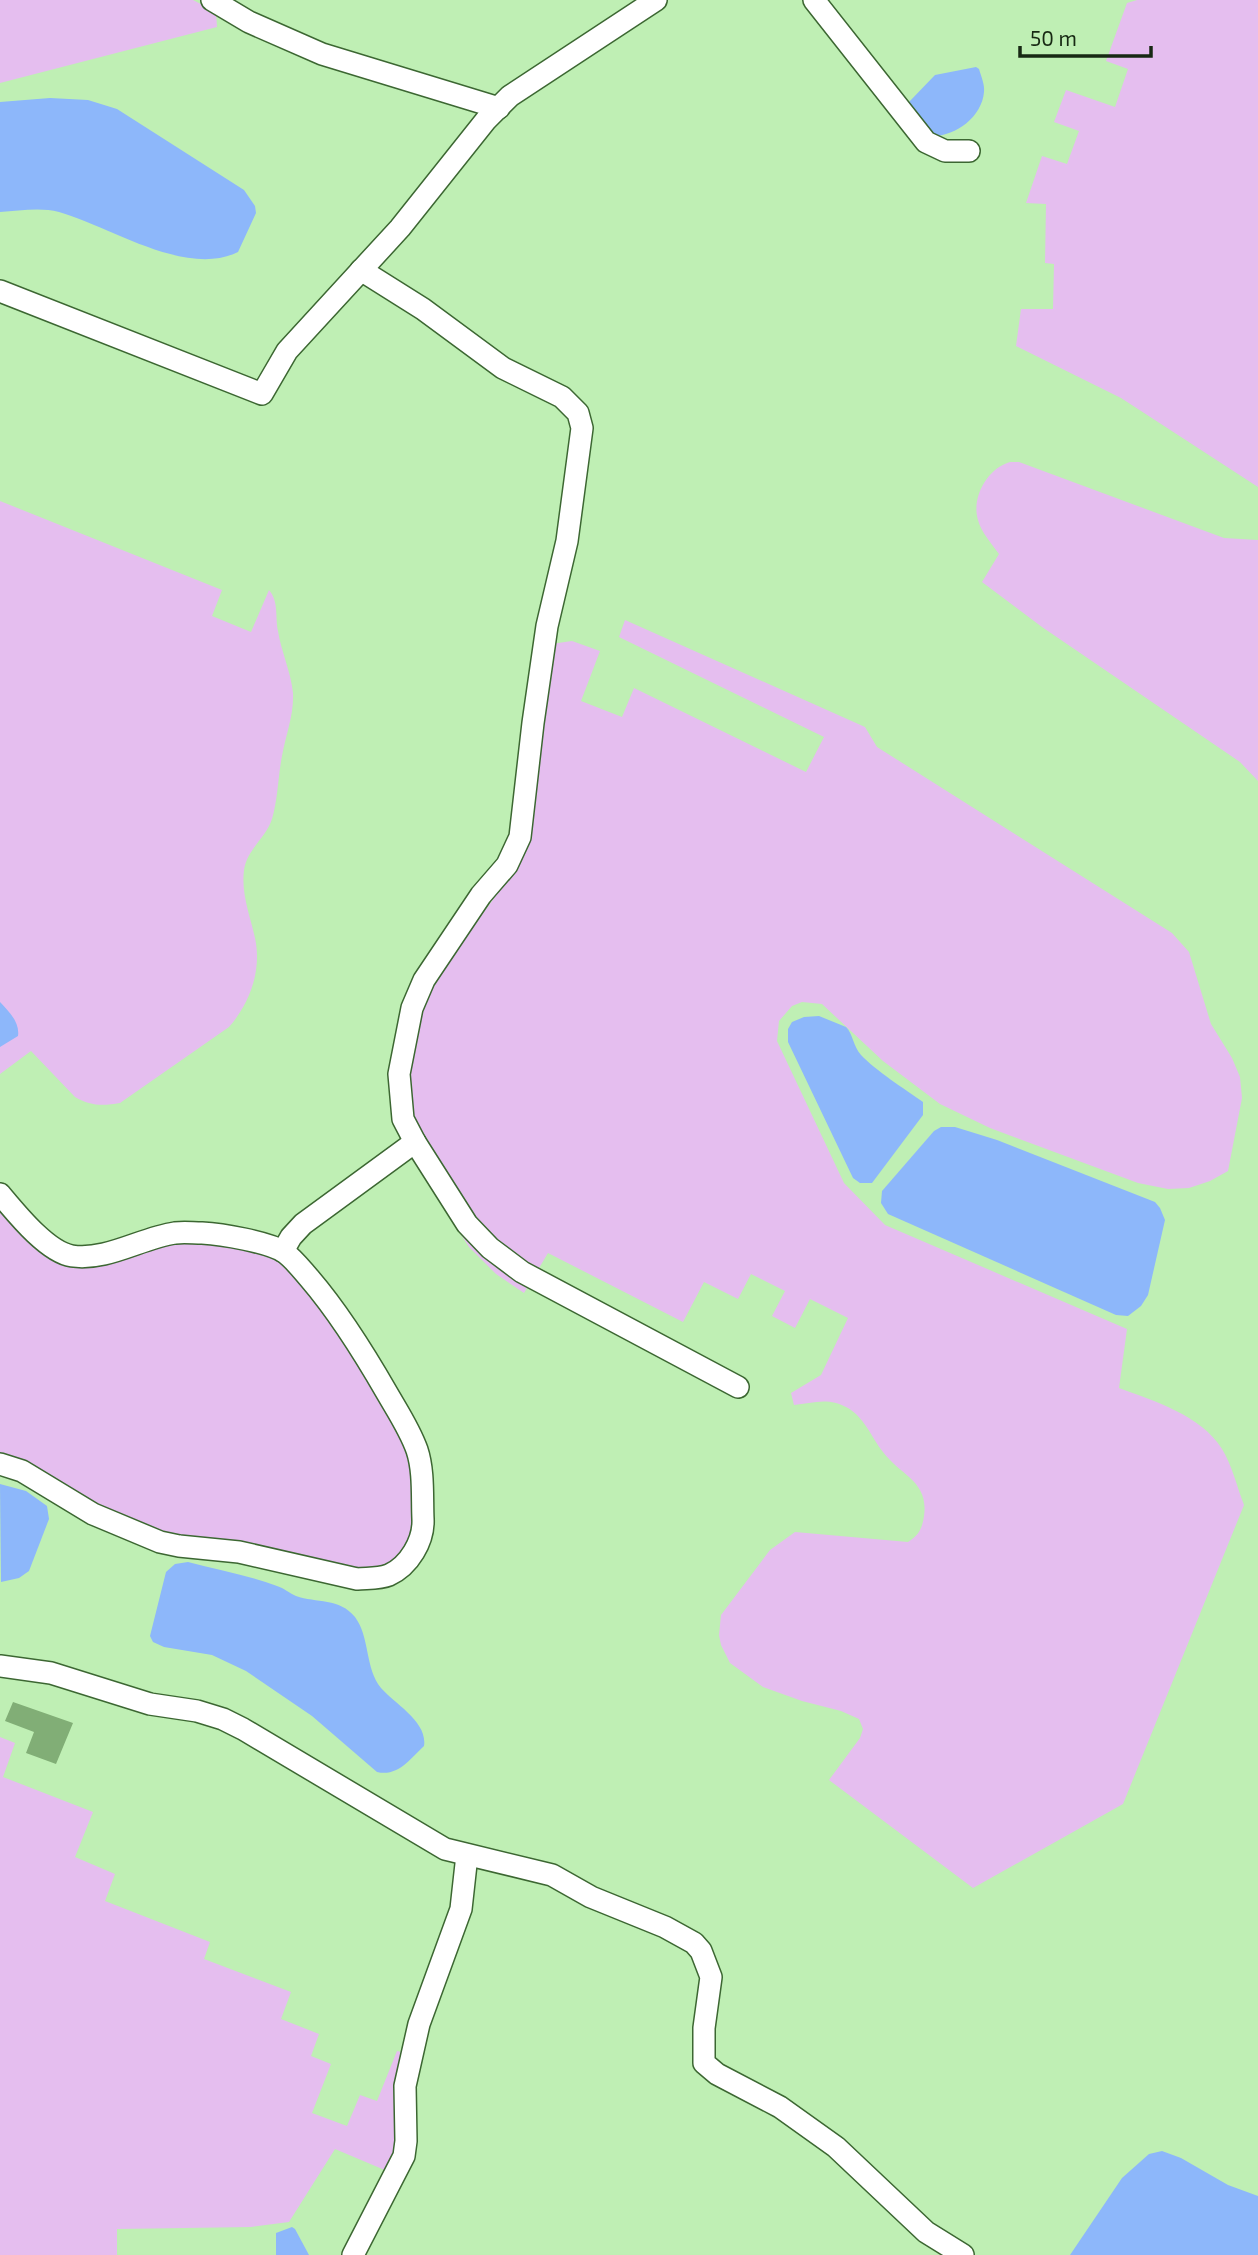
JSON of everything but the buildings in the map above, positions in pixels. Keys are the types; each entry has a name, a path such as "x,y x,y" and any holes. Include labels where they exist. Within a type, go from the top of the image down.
{"street":[{"path":"212,0 249,22 322,54 499,108"},
{"path":"0,290 262,394 288,351 400,228 486,120 510,96 656,0"},
{"path":"814,0 926,142 945,151 969,151"},
{"path":"361,270 423,309 503,368 562,397 578,413 582,428 567,541 547,626 520,837 507,865 481,895 424,980 412,1008 401,1059 399,1089 403,1119 467,1224 506,1261 738,1387"},
{"path":"283,1251 303,1224 415,1142"},
{"path":"0,1195 18,1216 57,1251 72,1256 94,1255 175,1233 230,1235 283,1251 299,1265 327,1299 360,1346 406,1426 417,1450 420,1465 423,1524 420,1539 402,1567 377,1578 357,1579 239,1552 160,1542 93,1514 22,1471 0,1464"},
{"path":"0,1666 51,1673 150,1704 197,1711 223,1719 445,1849 552,1875 591,1897 665,1927 694,1943 701,1951 711,1976 704,2028 704,2063 717,2074 780,2107 836,2147 926,2232 963,2255"},
{"path":"353,2255 404,2156 405,2086 419,2024 461,1909 467,1856"}],"shaded area":[{"path":"0,0 193,0 216,12 217,27 0,83"},
{"path":"1137,0 1258,0 1258,487 1121,398 1016,346 1021,309 1053,309 1054,264 1045,263 1046,204 1026,203 1042,156 1067,164 1079,131 1054,122 1066,90 1115,107 1128,69 1106,61 1127,3"},
{"path":"1010,462 1019,462 1224,538 1258,540 1258,781 1240,762 1042,627 982,582 999,554 979,524 976,511 979,493 995,470"},
{"path":"0,501 222,590 212,616 251,632 269,590 275,604 279,639 292,685 292,709 274,811 269,826 249,856 244,870 245,896 257,950 255,974 248,997 229,1027 120,1103 97,1104 75,1097 31,1051 0,1074"},
{"path":"625,620 865,727 877,747 1172,933 1189,952 1211,1024 1232,1058 1240,1077 1242,1098 1228,1171 1189,1188 1168,1189 1138,1183 990,1128 940,1104 883,1061 822,1004 802,1002 792,1006 779,1021 777,1041 844,1183 885,1225 1127,1329 1119,1388 1176,1411 1213,1437 1229,1462 1244,1505 1123,1804 973,1888 829,1780 860,1738 863,1729 859,1719 763,1687 730,1663 721,1645 721,1615 770,1550 795,1532 908,1542 921,1528 924,1504 918,1487 883,1452 858,1416 833,1402 794,1405 791,1393 821,1375 848,1318 810,1299 795,1328 772,1316 785,1291 751,1274 738,1299 704,1282 683,1322 548,1253 524,1293 496,1274 469,1247 412,1159 424,1146 412,1119 407,1072 411,1036 434,981 515,869 551,644 572,641 600,651 581,701 622,717 634,688 806,772 824,737 619,637"},
{"path":"0,1202 54,1256 199,1238 280,1256 323,1302 412,1452 418,1524 407,1552 376,1573 161,1537 0,1459"},
{"path":"0,1737 15,1743 3,1777 93,1812 75,1857 115,1874 105,1901 210,1942 204,1959 291,1992 281,2019 319,2034 311,2056 331,2064 312,2113 347,2126 360,2095 377,2101 397,2051 405,2053 396,2158 387,2171 335,2149 289,2222 251,2227 117,2229 117,2255 0,2255"}],"water":[{"path":"976,67 983,80 984,89 978,110 958,129 931,136 910,109 909,102 935,75"},
{"path":"50,98 88,100 117,109 244,190 255,206 256,213 238,252 217,258 195,259 148,247 59,212 0,212 0,102"},
{"path":"0,1002 13,1018 18,1036 0,1047"},
{"path":"819,1016 846,1027 858,1052 867,1061 923,1102 923,1115 872,1183 860,1183 853,1178 788,1042 788,1029 792,1022 804,1017"},
{"path":"941,1127 955,1127 997,1140 1155,1202 1165,1220 1148,1295 1141,1306 1128,1316 1116,1315 888,1214 881,1203 882,1191 934,1131"},
{"path":"0,1484 26,1491 47,1506 49,1519 29,1571 19,1578 1,1582"},
{"path":"188,1562 255,1579 280,1587 296,1596 335,1604 349,1611 360,1625 376,1680 416,1721 424,1737 424,1746 397,1769 377,1772 312,1716 246,1671 212,1655 164,1647 153,1642 150,1636 166,1572 175,1564"},
{"path":"1162,2151 1181,2158 1228,2185 1258,2196 1258,2255 1070,2255 1122,2178 1149,2154"},
{"path":"292,2227 309,2255 276,2255 276,2233"}]}
